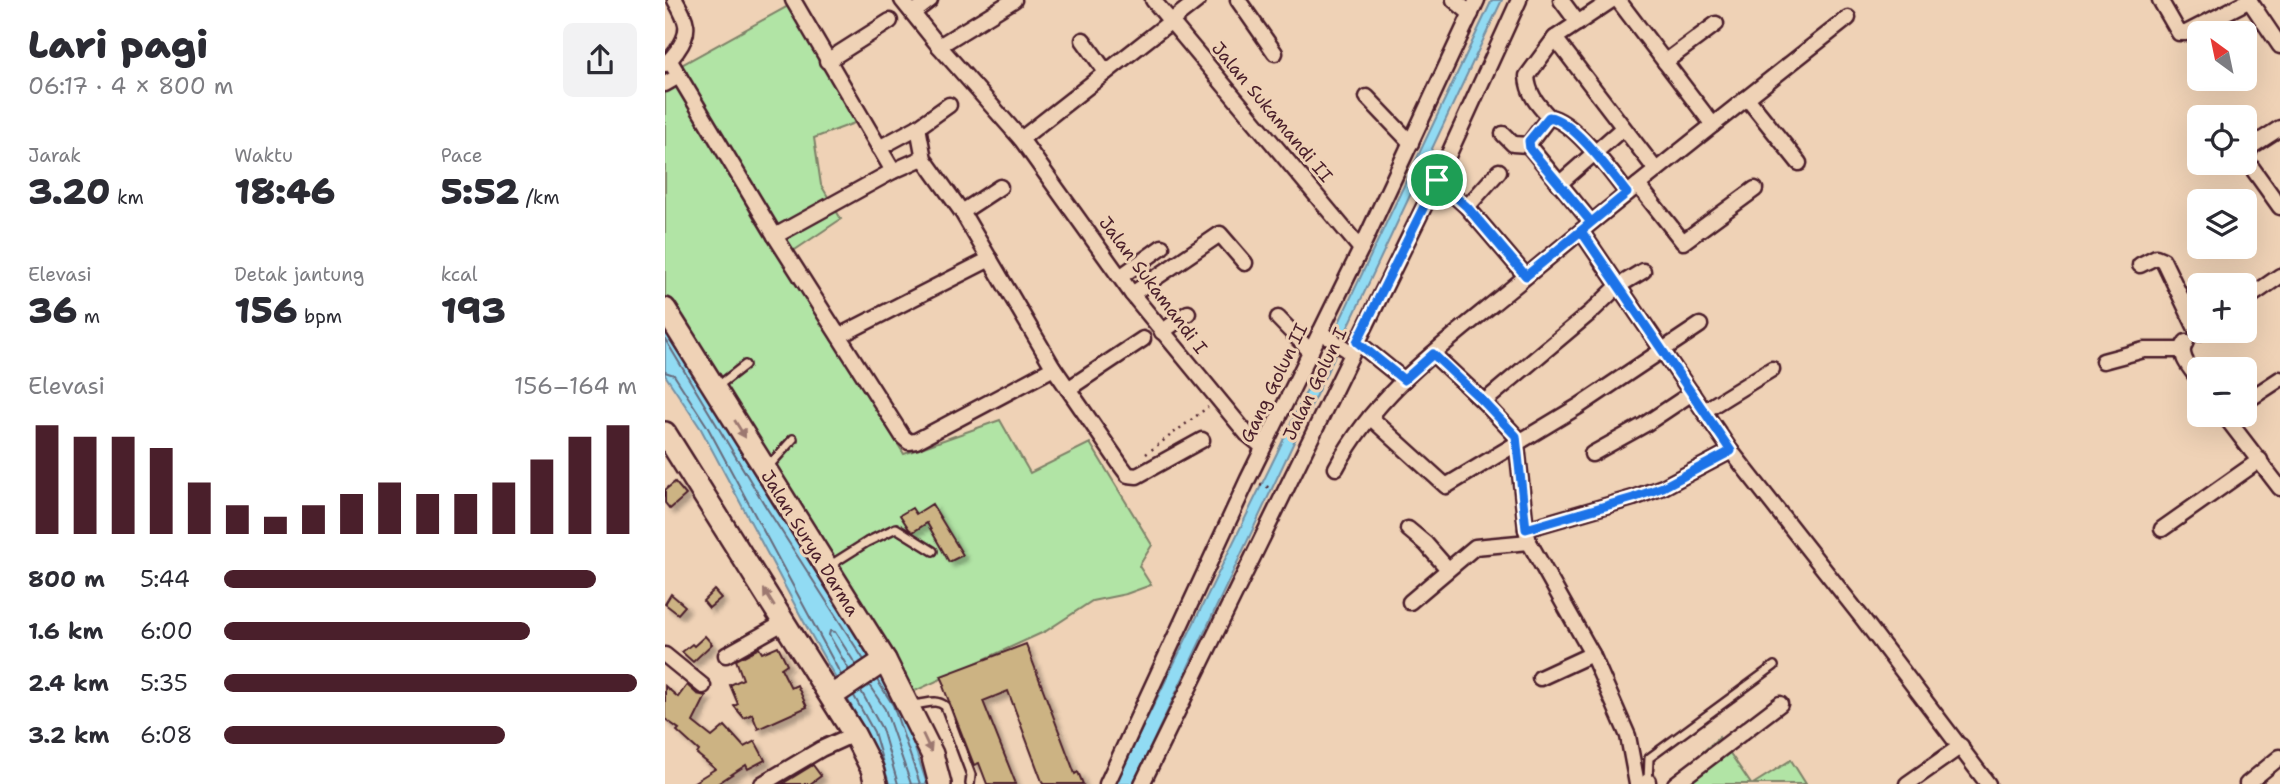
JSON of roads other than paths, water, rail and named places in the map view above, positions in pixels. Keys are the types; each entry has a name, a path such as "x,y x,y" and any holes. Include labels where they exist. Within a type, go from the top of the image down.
{"main road":[{"name":"Jalan Surya Darma","path":"665,309 908,703 932,754 940,784"},
{"path":"665,433 849,726 872,769 876,784"},
{"path":"840,690 882,663"},
{"path":"813,670 840,690 849,726"}],"street":[{"path":"674,0 686,20 686,38 667,62 679,76 775,236 903,438 909,442 1053,367"},
{"path":"793,0 893,172"},
{"name":"Jalan Sukamandi I","path":"902,0 1021,139 1162,332 1247,434 1263,447"},
{"path":"913,13 930,0"},
{"path":"939,46 1014,0"},
{"name":"Jalan Sukamandi II","path":"1153,0 1361,249"},
{"path":"1021,139 1198,0"},
{"path":"1238,0 1275,53"},
{"path":"1454,0 1474,7"},
{"name":"Jalan Golun I","path":"1142,784 1350,347 1437,180 1519,0"},
{"path":"1561,0 1578,23"},
{"path":"1612,0 1555,38 1527,76 1532,97 1549,117 1558,118 1596,153 1683,242 1755,189"},
{"path":"1618,0 1713,125"},
{"path":"2160,0 2179,33 2186,33 2250,0 2280,46"},
{"name":"Gang Golun II","path":"1107,784 1263,447 1311,352 1323,334 1474,7"},
{"path":"1336,468 1350,441 1370,417 1404,380 1433,354 1586,226 1847,18"},
{"path":"828,61 890,21"},
{"path":"1665,62 1716,24"},
{"path":"1555,38 1656,170"},
{"path":"1083,40 1106,72"},
{"path":"665,84 679,76"},
{"path":"1367,97 1411,143"},
{"path":"1747,98 1799,163"},
{"path":"879,148 918,127 949,105"},
{"path":"1528,145 1549,117"},
{"path":"918,127 924,159 962,212 1053,367 1128,475 1137,476 1202,440"},
{"path":"1559,184 1623,128"},
{"path":"2257,143 2280,128"},
{"path":"1503,134 1513,144 1528,145 1559,184 1586,226 1618,286 1731,451 1988,784"},
{"path":"775,236 893,172 924,159"},
{"path":"1467,207 1499,171"},
{"path":"2257,175 2280,207"},
{"path":"1437,180 1467,207 1526,276"},
{"path":"962,212 1000,187"},
{"path":"1132,294 1220,234 1245,263"},
{"path":"1120,277 1162,247"},
{"path":"2140,265 2156,257 2163,260 2187,308"},
{"path":"839,336 990,259"},
{"path":"1484,402 1618,286 1643,271"},
{"path":"2257,292 2280,276"},
{"path":"1162,332 1188,313"},
{"path":"1278,318 1311,352"},
{"path":"1370,417 1446,485 1517,444 1700,326"},
{"path":"1323,334 1404,380"},
{"path":"1068,389 1143,339"},
{"path":"2182,349 2187,341"},
{"path":"2103,361 2144,350 2182,349"},
{"path":"2182,349 2187,362"},
{"path":"1433,354 1516,436 1527,536 1592,654 1628,736 1645,783"},
{"path":"1704,411 1772,369"},
{"path":"2257,394 2280,379"},
{"path":"1592,454 1644,425 1692,393"},
{"path":"2234,427 2260,460 2275,468 2280,488"},
{"path":"1410,602 1475,547 1527,536 1643,495 1731,451"},
{"path":"2162,529 2260,460"},
{"path":"1408,529 1426,544 1447,568"},
{"path":"726,654 785,622"},
{"path":"1539,678 1592,654"},
{"path":"665,655 703,686"},
{"path":"1675,784 1780,704"},
{"path":"762,784 821,749 849,726"},
{"path":"1907,784 1961,746"},
{"path":"2247,784 2280,757"}],"lane":[{"path":"714,388 745,365"},
{"path":"765,470 793,439"},
{"path":"825,568 896,528 933,551"},
{"path":"1645,783 1649,758 1774,666"},
{"path":"908,703 918,705 935,701 945,706 971,775 970,784"}],"water":[{"path":"1492,0 1502,0 1133,784 1115,784 1277,453"},
{"path":"665,326 772,503 899,702 927,784 883,784 867,734 701,429 665,375"}]}
